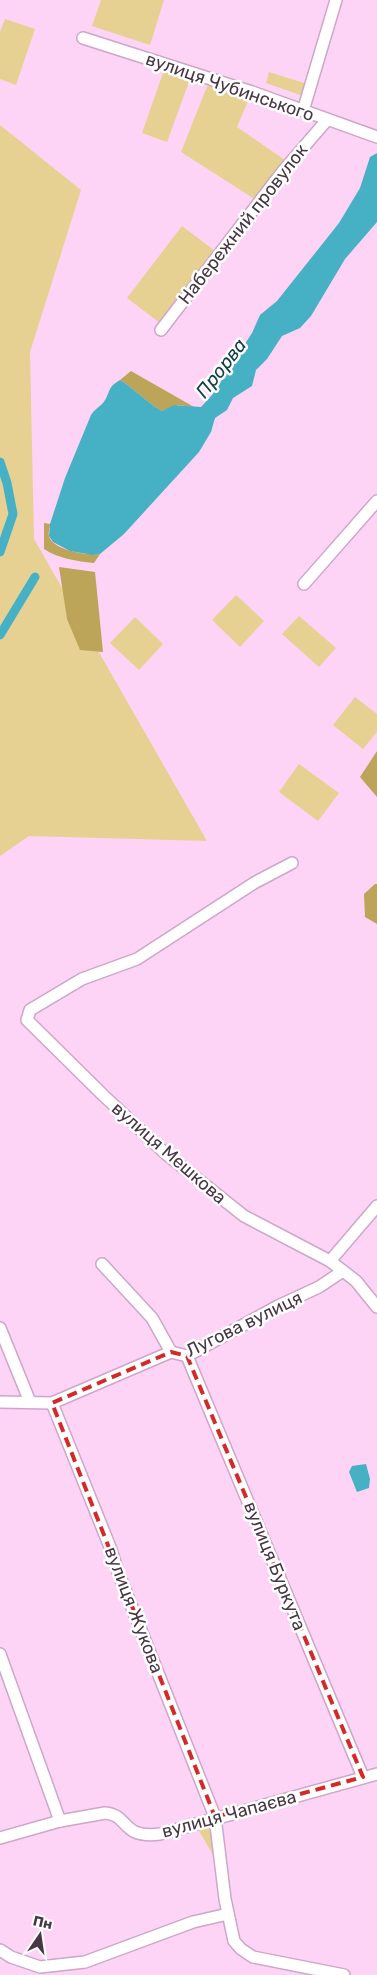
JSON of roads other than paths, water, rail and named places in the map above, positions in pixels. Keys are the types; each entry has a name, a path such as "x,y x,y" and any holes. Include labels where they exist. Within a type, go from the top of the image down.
{"street":[{"path":"303,111 336,0"},
{"name":"вулиця Чубинського","path":"83,38 252,92 377,137"},
{"name":"Набережний провулок","path":"161,330 283,171 327,120"},
{"path":"304,584 377,501"},
{"name":"вулиця Мешкова","path":"292,863 254,883 138,960 82,979 30,1010 28,1020 166,1154 244,1216 330,1261 356,1281 377,1306"},
{"path":"330,1261 377,1206"},
{"path":"102,1264 152,1318 171,1352"},
{"name":"Лугова вулиця","path":"0,1402 52,1403 171,1352 187,1356 278,1306 319,1287 343,1271"},
{"path":"0,1328 30,1402"},
{"name":"вулиця Буркута","path":"187,1356 362,1777"},
{"name":"вулиця Жукова","path":"52,1403 110,1547 118,1572 214,1817 228,1914 234,1941 241,1949 253,1957 344,1975"},
{"path":"0,1654 60,1821"},
{"name":"вулиця Чапаєва","path":"0,1838 60,1821 112,1813 129,1830 146,1836 160,1834 214,1817 377,1774"},
{"path":"0,1950 11,1957 40,1967 85,1962 193,1922 228,1914"}],"water":[{"path":"377,153 377,222 345,259 311,316 300,328 282,336 267,359 256,370 252,386 233,398 227,410 215,418 211,432 199,452 124,534 100,554 93,555 70,551 53,542 49,536 50,524 65,478 91,415 103,403 111,388 120,380 162,411 174,405 201,407 212,395 252,333 260,315 277,301 339,223 360,188 370,157"},
{"path":"366,1464 370,1479 369,1488 357,1492 349,1472 352,1466"}],"waterway":[{"path":"0,462 7,483 13,514 0,552"},
{"name":"Прорва","path":"0,635 35,577"}]}
